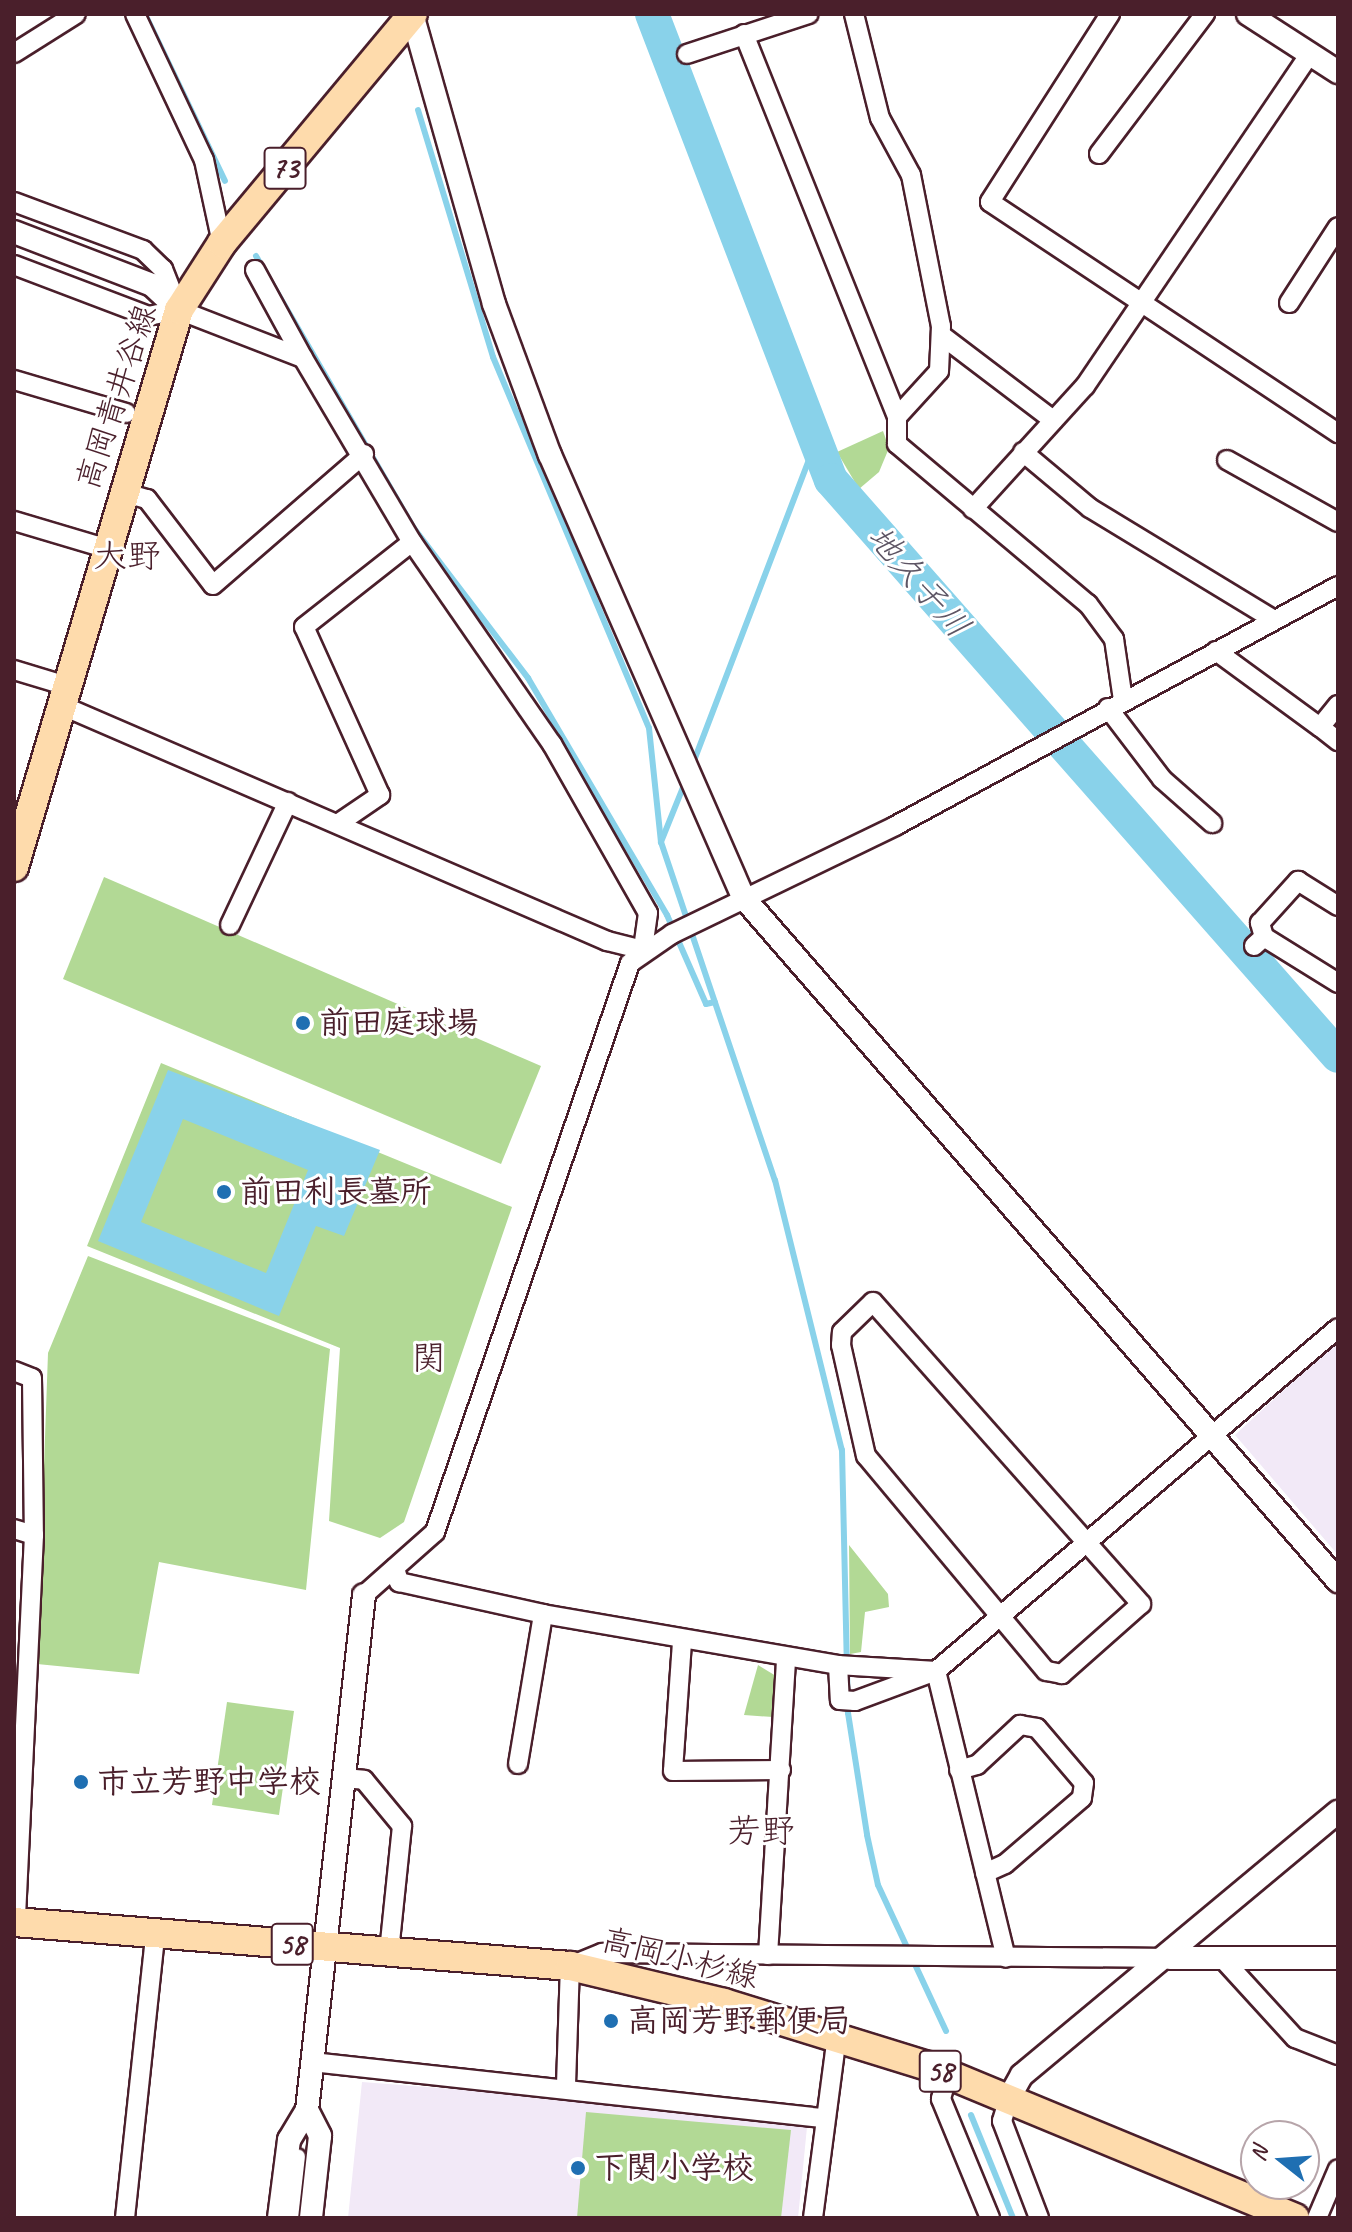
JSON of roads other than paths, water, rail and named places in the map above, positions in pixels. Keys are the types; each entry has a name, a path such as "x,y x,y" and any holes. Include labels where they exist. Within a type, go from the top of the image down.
{"main road":[{"name":"高岡青井谷線","path":"16,854 65,696 105,548 179,310 222,243 413,14"},
{"name":"高岡小杉線","path":"15,1923 155,1938 325,1946 570,1966 837,2035 1009,2098 1295,2218"}],"street":[{"path":"14,53 76,14"},
{"path":"135,14 204,160 222,243"},
{"path":"413,14 494,304 692,788 743,897 1338,1581"},
{"path":"687,54 809,14"},
{"path":"854,14 880,118 911,175 917,224 936,277 941,335 939,371 897,417"},
{"path":"1110,14 990,202 1338,433"},
{"path":"1099,154 1205,14"},
{"path":"1248,14 1338,72"},
{"path":"744,34 897,417 897,444 1088,604 1114,639 1115,704 1162,779 1212,823"},
{"path":"973,509 1085,386 1138,302 1310,54"},
{"path":"14,202 143,250 163,269 179,310"},
{"path":"1289,303 1338,227"},
{"path":"14,232 152,285 179,310 303,358"},
{"path":"14,265 148,316 179,310"},
{"path":"255,270 303,358 364,454 412,542 536,719 619,861 648,913 643,950"},
{"path":"941,335 1053,420"},
{"path":"14,380 126,413"},
{"path":"1023,452 1090,508 1274,620"},
{"path":"122,492 147,499 213,585 364,454"},
{"path":"1227,460 1338,522"},
{"path":"14,521 105,548"},
{"path":"339,823 380,795 304,627 412,542"},
{"path":"291,2218 312,2062 364,1595 435,1532 630,963 643,950 672,934 1024,756 1115,704 1338,586"},
{"path":"1216,651 1338,741"},
{"path":"14,670 288,802 607,941 643,950"},
{"path":"1320,727 1338,705"},
{"path":"230,925 288,802"},
{"path":"1338,906 1298,881 1260,923 1259,942 1338,983"},
{"path":"873,1302 1083,1545 1141,1604 1062,1674 1046,1671 1001,1617 866,1456 841,1345 842,1332 873,1302"},
{"path":"846,1667 849,1701 936,1671 1338,1328"},
{"path":"14,1371 32,1378 34,1535 20,1703 15,1923"},
{"path":"14,1529 34,1535"},
{"path":"395,1568 399,1582 682,1642 846,1667 936,1671"},
{"path":"518,1764 543,1614"},
{"path":"682,1642 673,1771 781,1770"},
{"path":"768,1955 786,1660"},
{"path":"936,1671 1006,1958"},
{"path":"959,1770 977,1765 1020,1725 1037,1728 1084,1783 1082,1798 1005,1864 985,1873"},
{"path":"343,1778 364,1780 402,1826 389,1952"},
{"path":"1039,2218 1002,2121 1009,2098 1022,2075 1170,1958 1338,1812"},
{"path":"125,2218 155,1938"},
{"path":"566,2085 570,1966 602,1953 768,1955 890,1951 1006,1958 1338,1958"},
{"path":"1221,1957 1295,2038 1338,2055"},
{"path":"813,2218 822,2118 837,2035"},
{"path":"312,2062 566,2085 822,2118"},
{"path":"948,2074 941,2099 990,2218"},
{"path":"279,2218 289,2140 304,2119"},
{"path":"304,2119 320,2136 311,2218"},
{"path":"1317,2218 1338,2169"}],"water":[{"path":"168,1070 380,1150 344,1236 316,1226 279,1316 98,1241","holes":["183,1119 308,1170 266,1273 141,1222"]}],"waterway":[{"path":"145,14 225,181"},
{"name":"地久子川","path":"652,14 831,480 1338,1056"},
{"path":"418,110 493,357 649,728 661,842"},
{"path":"256,256 413,527 528,678 667,915 706,1004 715,1002"},
{"path":"692,766 815,444"},
{"path":"686,780 661,842 775,1180 842,1450 848,1713 867,1835 878,1885 946,2031"},
{"path":"971,2115 1013,2218"}],"place":[{"name":"前田庭球場","path":"303,1023"},
{"name":"前田利長墓所","path":"224,1192"},
{"name":"市立芳野中学校","path":"81,1782"},
{"name":"高岡芳野郵便局","path":"611,2021"},
{"name":"下関小学校","path":"578,2168"}],"district":[{"name":"大野","path":"127,556"},
{"name":"関","path":"429,1358"},
{"name":"芳野","path":"761,1831"}]}
